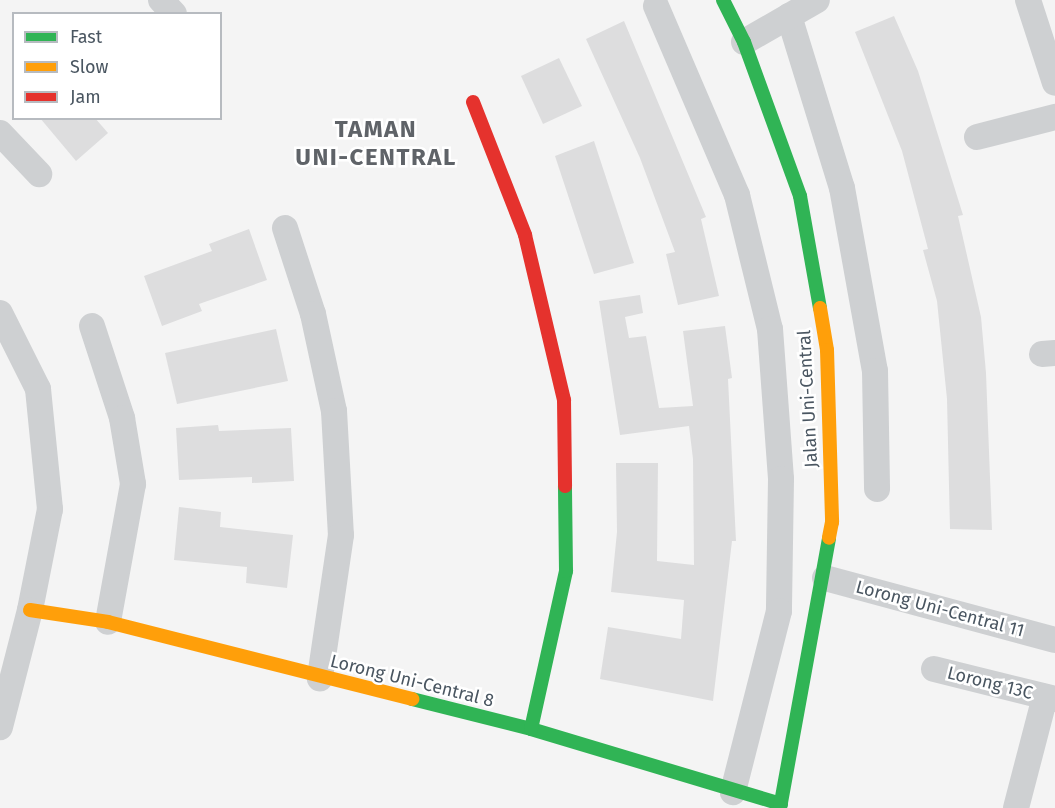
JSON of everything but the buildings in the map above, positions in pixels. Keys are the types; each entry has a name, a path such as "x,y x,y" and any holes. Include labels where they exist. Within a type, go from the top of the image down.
{"street":[{"path":"161,0 172,12"},
{"name":"Jalan Uni-Central","path":"723,0 744,42 800,196 827,350 832,522 825,578 781,806"},
{"path":"744,42 817,0"},
{"path":"1028,0 1055,83"},
{"path":"656,6 736,195 770,328 781,479 780,611 733,792"},
{"path":"789,16 842,188 875,371 877,489"},
{"path":"473,102 525,235 564,400 566,571 531,729"},
{"path":"977,137 1055,117"},
{"path":"0,134 39,174"},
{"path":"285,228 313,314 334,411 341,535 320,678"},
{"path":"0,313 38,389 50,509 30,609 0,727"},
{"path":"92,326 122,418 133,484 108,622"},
{"name":"Lorong Uni-Central 11","path":"825,578 1055,640"},
{"name":"Lorong Uni-Central 8","path":"30,609 108,622 320,678 531,729 781,806"},
{"name":"Lorong 13C","path":"934,669 1050,698 1016,808"}],"traffic: fast":[{"path":"723,0 744,42 800,196 820,308"},
{"path":"531,729 566,571 565,486"},
{"path":"780,808 829,538"},
{"path":"412,699 531,729 781,804"}],"traffic: slow":[{"path":"820,308 827,350 832,522 829,538"},
{"path":"30,610 108,622 412,699"}],"traffic: jam":[{"path":"473,102 525,235 564,400 565,486"}],"district":[{"name":"TAMAN UNI-CENTRAL","path":"376,144"}]}
